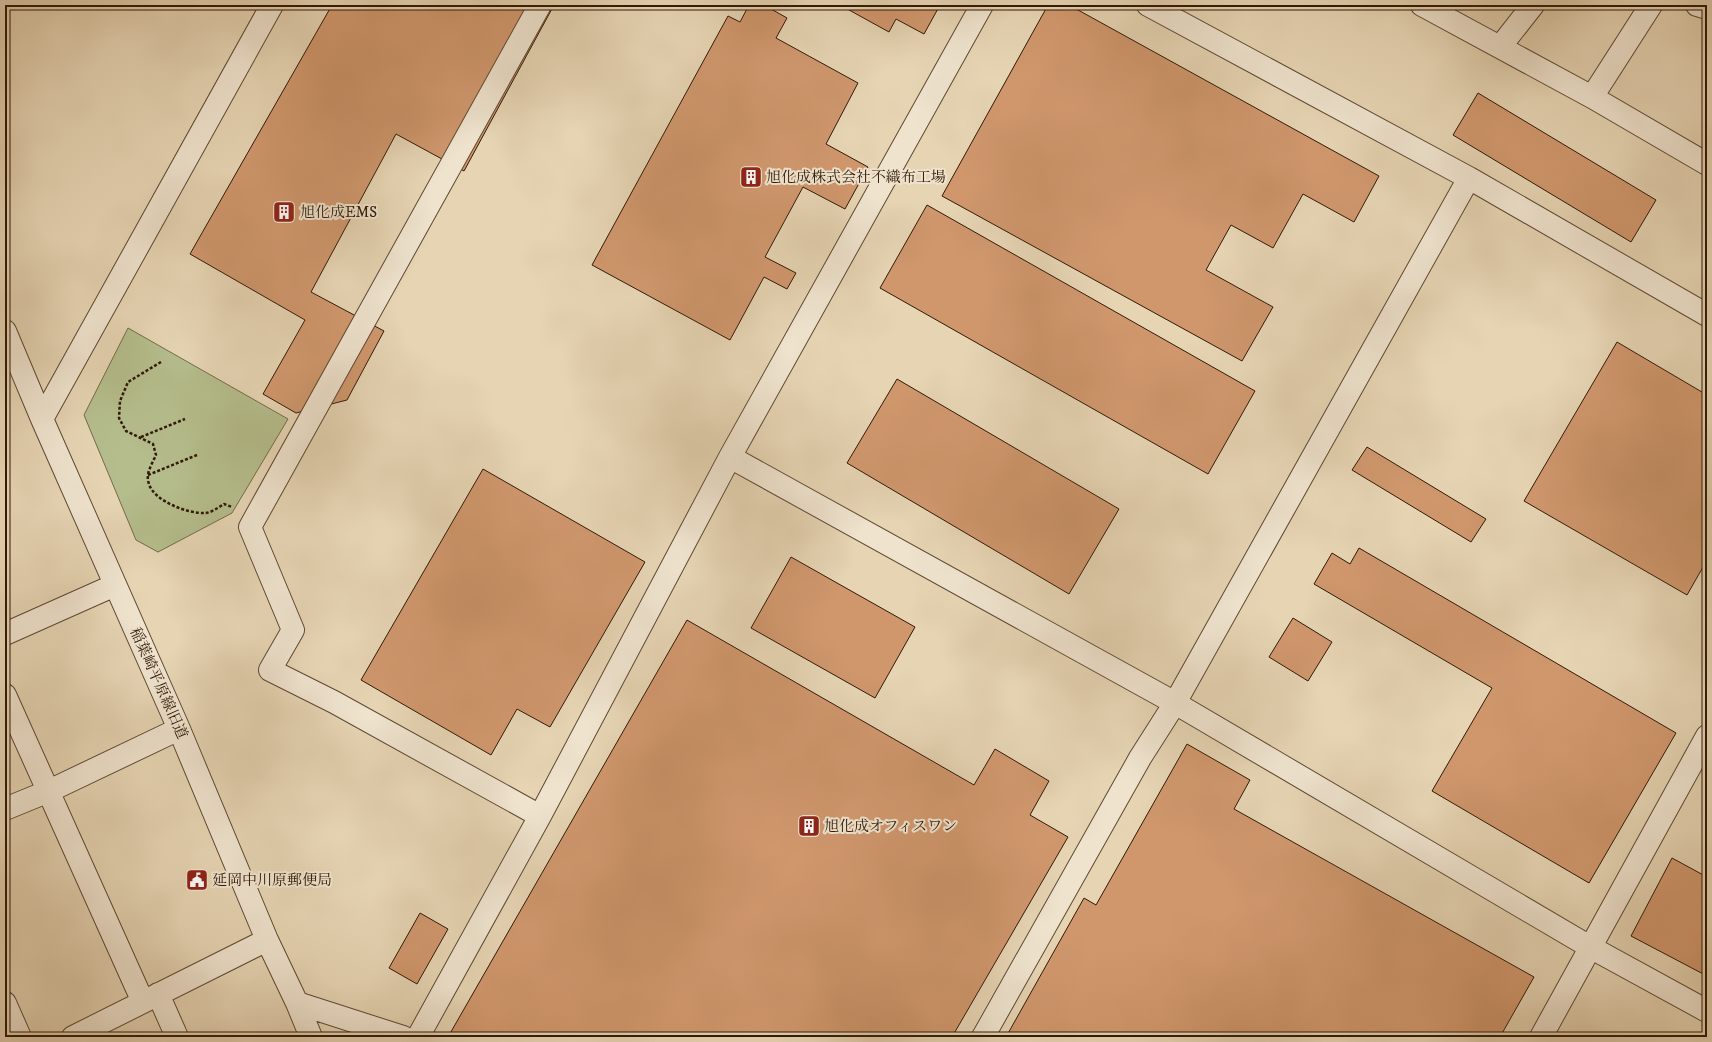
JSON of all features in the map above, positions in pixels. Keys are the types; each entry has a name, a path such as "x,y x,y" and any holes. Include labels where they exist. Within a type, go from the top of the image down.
{"street":[{"path":"42,419 272,5"},
{"path":"540,5 250,527 293,630 270,670 334,702 540,816"},
{"path":"418,1037 540,816 730,457 982,5"},
{"path":"1148,5 1469,178 1707,315"},
{"path":"1422,5 1592,97 1707,164"},
{"path":"1500,48 1533,5"},
{"path":"1592,97 1651,5"},
{"path":"1697,5 1707,8"},
{"path":"983,1037 1140,758 1175,703 1469,178"},
{"name":"稲葉崎平原線旧道","path":"5,331 42,419 179,729 267,940 297,1003 311,1037"},
{"path":"730,457 1175,703 1590,947 1707,1012"},
{"path":"5,634 115,585"},
{"path":"5,695 49,791 151,998 177,1037"},
{"path":"5,809 49,791 179,729"},
{"path":"1542,1037 1707,736"},
{"path":"72,1037 267,940"},
{"path":"5,1003 20,1037"},
{"path":"297,1003 403,1037"}],"path":[{"path":"161,362 128,382 120,401 119,418 126,431 153,444 156,455 148,475 149,485 164,501 186,511 206,513 224,504"},
{"path":"141,437 185,419"},
{"path":"148,475 197,456"}],"green space":[{"path":"128,328 288,419 232,513 158,552 136,540 84,415"}],"building":[{"name":"旭化成EMS","path":"332,5 554,5 464,171 396,134 311,292 384,331 347,400 296,413 263,394 305,320 190,254"},
{"name":"旭化成株式会社不織布工場","path":"749,5 764,5 787,18 776,38 858,83 826,144 868,167 845,209 803,187 765,257 796,273 787,289 764,277 730,340 592,265 728,16 740,22"},
{"path":"840,5 940,5 924,34 896,19 889,32"},
{"path":"1048,5 1069,5 1379,176 1354,222 1303,194 1273,248 1231,225 1206,270 1273,307 1242,361 942,196"},
{"path":"1478,93 1656,200 1631,242 1453,135"},
{"path":"927,205 1255,391 1208,474 880,288"},
{"path":"1617,342 1707,395 1707,560 1687,595 1524,501"},
{"path":"897,379 1119,509 1069,594 847,463"},
{"path":"1367,447 1486,519 1471,542 1352,470"},
{"path":"483,469 645,562 550,727 517,709 491,755 361,680"},
{"path":"1359,548 1676,733 1589,883 1432,791 1492,688 1314,584 1332,553 1350,564"},
{"path":"791,557 915,627 875,698 751,628"},
{"path":"1293,618 1332,642 1308,681 1269,657"},
{"name":"旭化成オフィスワン","path":"687,620 974,785 995,749 1049,781 1030,815 1068,837 952,1037 448,1037"},
{"path":"1187,744 1250,780 1234,809 1534,977 1500,1037 1006,1037 1084,898 1096,905"},
{"path":"1672,858 1707,877 1707,976 1631,936"},
{"path":"420,913 448,929 417,984 389,968"}],"place":[{"name":"旭化成株式会社不織布工場","path":"751,177"},
{"name":"旭化成EMS","path":"284,212"},
{"name":"旭化成オフィスワン","path":"809,826"},
{"name":"延岡中川原郵便局","path":"197,880"}]}
